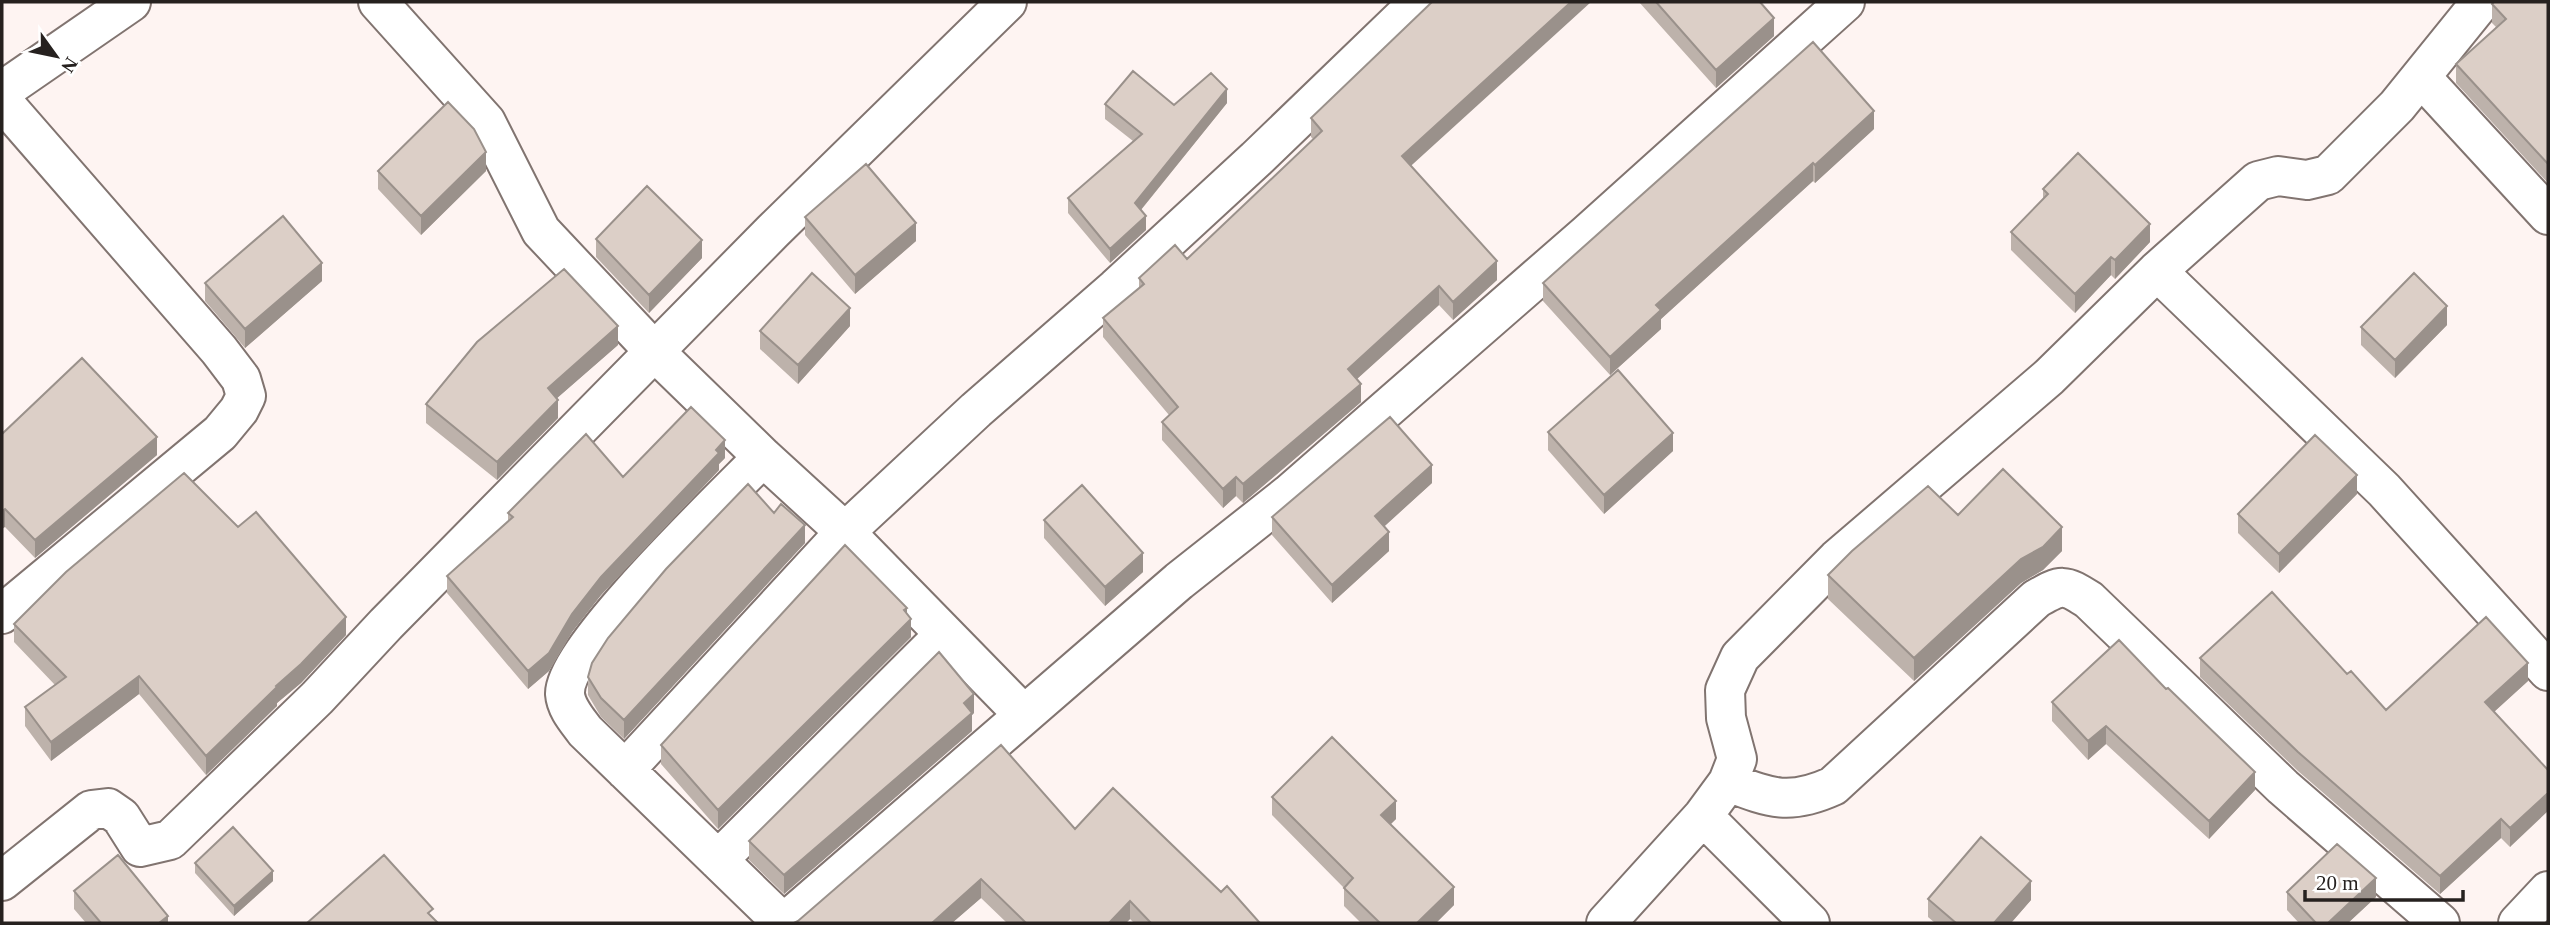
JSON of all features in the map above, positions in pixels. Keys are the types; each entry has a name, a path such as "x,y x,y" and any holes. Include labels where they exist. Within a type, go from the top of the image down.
{"street":[{"path":"2,91 131,2"},
{"path":"378,2 486,122 541,231 654,351 845,532 1024,715"},
{"path":"2,881 91,810 107,808 121,817 140,847 170,840 317,698 654,351 1007,2"},
{"path":"625,769 845,532 976,410 1126,279 1256,159 1419,2"},
{"path":"763,457 629,594 585,650 568,678 565,693 570,710 585,731 783,923 1179,581 1299,485 1587,234 1845,2"},
{"path":"1606,923 1703,816 1728,782 1737,760 1726,718 1725,690 1740,657 1837,559 2049,377 2157,271 2258,181 2278,176 2307,180 2328,175 2397,106 2481,2"},
{"path":"2421,77 2548,215"},
{"path":"2,101 219,350 241,379 246,396 239,410 220,433 2,614"},
{"path":"2157,271 2384,490 2548,671"},
{"path":"1728,782 1773,799 1814,794 1833,786 2036,599 2057,587 2073,589 2090,600 2283,786 2440,923"},
{"path":"718,860 944,635"},
{"path":"1703,816 1810,923"},
{"path":"2518,923 2548,891"}],"building":[{"path":"1432,2 1571,2 1402,156 1497,261 1453,302 1439,286 1348,369 1361,384 1243,484 1236,477 1223,489 1162,422 1178,407 1103,318 1144,284 1139,278 1175,245 1187,259 1322,131 1311,118"},
{"path":"1656,2 1760,2 1774,18 1716,70"},
{"path":"2548,2 2548,164 2456,64 2506,19 2492,4"},
{"path":"1813,42 1874,111 1656,305 1661,310 1610,357 1543,283"},
{"path":"1133,71 1174,105 1211,73 1227,89 1135,203 1146,216 1110,249 1068,198 1142,134 1105,104"},
{"path":"448,102 474,129 486,152 421,216 378,171"},
{"path":"2078,153 2150,224 2115,260 2111,257 2075,294 2011,232 2048,194 2043,189"},
{"path":"866,164 916,223 855,275 805,217"},
{"path":"647,186 702,240 649,295 596,239"},
{"path":"283,216 322,263 245,329 205,283"},
{"path":"564,269 618,326 548,388 558,400 497,462 426,404 477,342"},
{"path":"812,273 850,308 798,365 760,331"},
{"path":"2414,273 2447,306 2395,360 2361,327"},
{"path":"82,358 157,437 35,540 5,509 2,511 2,434"},
{"path":"1618,370 1673,433 1604,495 1548,432"},
{"path":"691,407 725,440 716,450 719,453 601,577 572,614 549,653 528,671 447,576 513,517 508,513 586,434 623,477"},
{"path":"1390,417 1432,465 1375,516 1389,532 1332,585 1272,517"},
{"path":"2315,435 2357,475 2279,554 2238,514"},
{"path":"2003,469 2062,527 2043,547 2021,559 1914,658 1828,575 1928,486 1958,515"},
{"path":"184,473 238,527 256,512 346,617 206,756 139,676 51,742 25,707 66,677 14,624 66,572"},
{"path":"748,484 774,513 781,504 805,525 624,720 601,698 588,677 592,663 608,638 666,569"},
{"path":"1082,485 1143,553 1105,587 1044,520"},
{"path":"845,545 907,608 904,610 911,619 718,810 661,745"},
{"path":"2272,592 2347,674 2351,671 2386,710 2486,617 2528,663 2485,702 2548,770 2548,793 2510,828 2501,819 2440,876 2298,752 2200,658"},
{"path":"2119,640 2166,689 2255,772 2209,821 2106,726 2088,741 2052,702"},
{"path":"939,652 974,694 964,703 972,713 784,875 749,841"},
{"path":"1332,737 1396,801 1381,815 1454,887 1417,923 1380,923 1344,888 1353,878 1272,797"},
{"path":"1001,745 1075,829 1113,788 1221,892 1227,886 1259,922 1151,923 1130,901 1109,923 1026,923 981,879 932,923 794,923"},
{"path":"233,827 273,871 234,906 195,863"},
{"path":"1981,837 2031,881 1994,923 1956,923 1928,899"},
{"path":"2337,844 2376,878 2328,923 2316,923 2287,892"},
{"path":"118,855 168,916 159,923 101,923 74,891"},
{"path":"384,855 433,909 428,913 438,923 307,923"}]}
